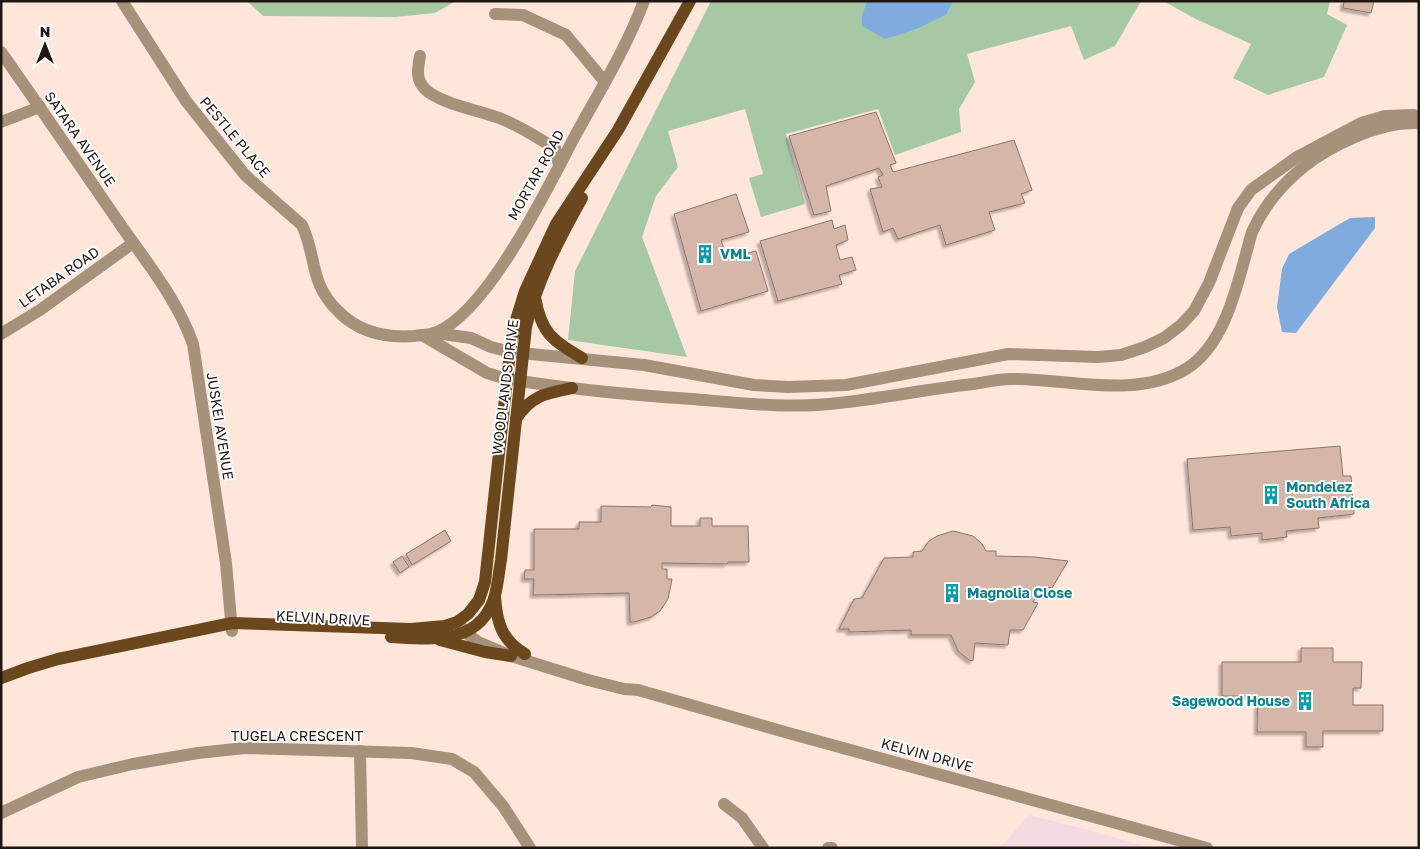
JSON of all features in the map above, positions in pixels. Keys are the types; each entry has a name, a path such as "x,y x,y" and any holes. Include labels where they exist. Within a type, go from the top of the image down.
{"main road":[{"name":"WOODLANDS DRIVE","path":"464,625 468,614 479,600 485,582 513,380 516,353 516,320 525,291 556,224 618,130 690,1"},
{"name":"WOODLANDS DRIVE","path":"516,353 544,272 577,207 607,155 618,130"},
{"path":"535,294 538,315 546,331 582,358"},
{"name":"WOODLANDS DRIVE","path":"464,625 486,614 495,595 502,551 515,421 513,380"},
{"path":"515,421 527,404 536,398 572,388"},
{"path":"495,595 500,628 511,644 526,654"},
{"name":"KELVIN DRIVE","path":"232,627 438,639 454,636 464,625"},
{"name":"KELVIN DRIVE","path":"1,678 58,659 178,635 232,627 411,629 464,625"},
{"path":"438,639 485,652 511,656"}],"street":[{"name":"PESTLE PLACE","path":"122,1 186,102 245,175 302,225 307,237 316,277 325,295 338,312 356,325 371,332 394,337 422,335"},
{"name":"MORTAR ROAD","path":"422,335 436,333 462,314 485,290 516,241 605,82 644,1"},
{"path":"495,14 524,15 566,35 605,82"},
{"name":"SATARA AVENUE","path":"1,52 133,243"},
{"path":"420,56 417,73 425,89 438,97 505,120 555,148 559,165"},
{"path":"1,122 40,107"},
{"path":"436,333 471,338 516,353 644,365 754,385 816,387 846,385 1008,354 1098,357 1121,355 1164,338 1181,325 1194,311 1208,283 1238,208 1251,190 1297,157 1360,123 1384,116 1419,116"},
{"path":"422,335 487,373 513,380 639,395 783,405 838,403 926,389 1011,379 1109,385 1142,384 1168,378 1187,368 1215,341 1225,319 1252,232 1273,198 1288,180 1319,155 1363,133 1404,123 1419,123"},
{"name":"LETABA ROAD","path":"1,334 40,310 133,243"},
{"name":"JUSKEI AVENUE","path":"133,243 182,316 193,344 226,563 232,627"},
{"name":"KELVIN DRIVE","path":"464,625 480,637 492,642 526,654 626,683 638,690"},
{"name":"KELVIN DRIVE","path":"464,625 484,646 588,680 624,689 638,690 783,732 1208,848"},
{"name":"TUGELA CRESCENT","path":"1,813 78,777 133,764 198,753 245,748 431,754 452,759 474,772 503,806 530,848"},
{"path":"360,751 362,848"},
{"path":"724,804 742,818 763,848"}],"shaded area":[{"path":"1029,815 1084,829 1152,848 1000,848"}],"green space":[{"path":"247,1 456,1 435,13 395,17 263,16"},
{"path":"711,1 1141,1 1115,46 1084,60 1071,26 967,54 975,82 959,109 961,132 895,155 878,109 786,134 805,204 761,217 749,178 763,174 745,109 668,131 678,167 656,196 642,237 687,357 568,340 575,271"},
{"path":"1163,1 1330,1 1327,14 1347,25 1324,77 1268,95 1233,78 1251,44 1196,19"}],"water":[{"path":"867,1 953,1 946,15 916,29 885,39 862,26 862,16"},
{"path":"1375,217 1375,228 1296,333 1282,332 1277,307 1282,269 1289,254 1350,218"}],"building":[{"path":"1344,1 1374,1 1371,13 1343,8"},
{"path":"876,112 896,163 890,165 893,172 1014,140 1032,190 1021,194 1025,203 989,212 995,230 946,245 940,225 898,239 893,228 883,232 870,189 882,187 878,177 883,175 879,168 826,186 831,211 814,215 789,136"},
{"name":"VML","path":"736,194 749,232 721,240 727,258 756,251 768,291 701,311 674,214"},
{"path":"832,220 834,229 845,225 848,240 836,245 840,260 852,257 856,270 839,275 842,284 778,301 760,241"},
{"name":"Mondelez South Africa","path":"1340,446 1343,476 1351,476 1354,514 1318,518 1319,528 1286,531 1287,537 1262,540 1262,533 1231,536 1230,527 1193,530 1187,459"},
{"path":"652,505 671,507 671,526 700,526 700,518 712,518 712,526 748,526 749,562 728,562 727,564 662,563 662,569 667,569 667,579 672,579 668,599 660,611 651,617 634,622 630,622 629,593 533,595 534,579 524,579 525,570 534,570 534,529 579,529 579,522 601,522 601,506 651,507"},
{"path":"445,530 451,541 412,565 406,554"},
{"name":"Magnolia Close","path":"953,531 973,536 982,544 986,551 996,551 996,556 1035,557 1068,561 1052,588 1043,587 1033,602 1038,603 1023,630 1010,630 1008,645 975,643 973,661 958,651 951,635 911,635 911,630 849,632 849,629 839,629 854,599 862,598 884,558 913,557 913,552 922,551 929,541 937,536"},
{"path":"402,556 409,567 400,573 393,562"},
{"name":"Sagewood House","path":"1301,648 1333,648 1333,662 1362,662 1361,688 1353,688 1353,705 1383,705 1383,731 1323,731 1323,747 1306,747 1306,732 1257,732 1258,696 1222,696 1222,662 1301,662"}],"place":[{"name":"VML","path":"705,254"},
{"name":"Mondelez South Africa","path":"1271,495"},
{"name":"Magnolia Close","path":"952,593"},
{"name":"Sagewood House","path":"1305,701"}]}
